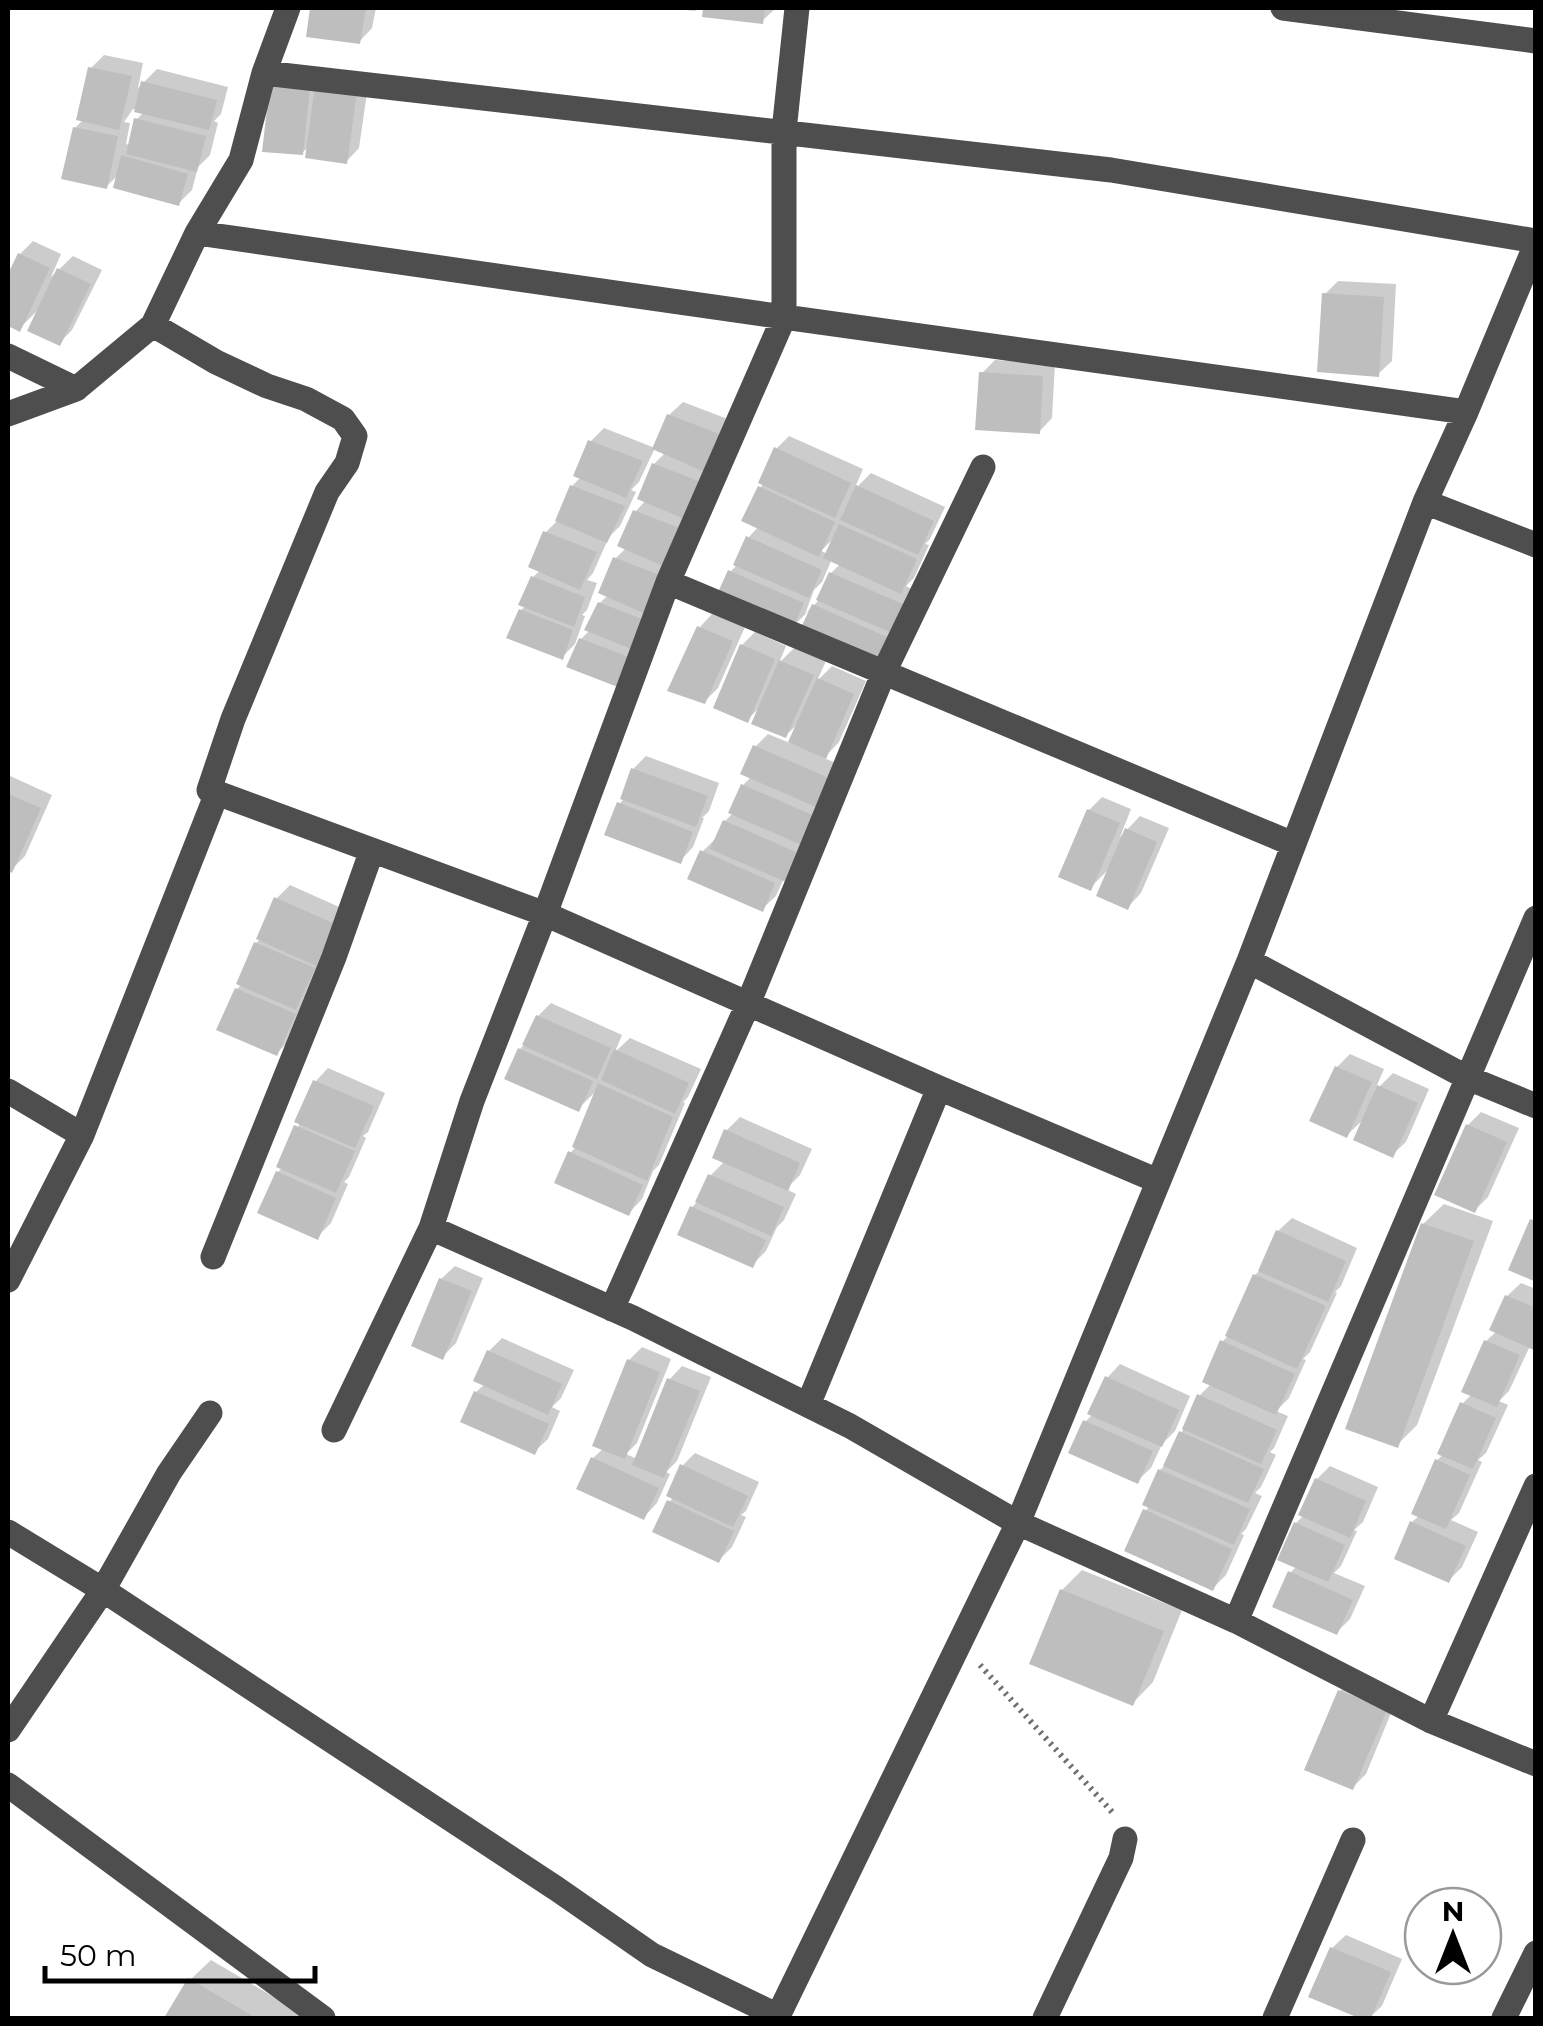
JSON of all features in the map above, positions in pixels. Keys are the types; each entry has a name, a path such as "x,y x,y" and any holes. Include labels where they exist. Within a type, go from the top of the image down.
{"street":[{"path":"8,414 76,389 153,324 197,233 241,160 264,73 288,8"},
{"path":"334,1430 431,1228 472,1101 668,582 784,317 784,131 797,8"},
{"path":"1283,8 1536,41"},
{"path":"8,1532 103,1590 652,1955 778,2017 1018,1522 1249,961 1425,502 1536,243 1111,170 264,73"},
{"path":"197,233 1466,412"},
{"path":"153,324 216,362 331,412 343,419 356,436 347,463 326,492 233,719 209,790 545,914 1158,1181"},
{"path":"8,356 76,389"},
{"path":"612,1308 748,1004 884,672 983,466"},
{"path":"1425,502 1536,545"},
{"path":"668,582 1294,844"},
{"path":"8,1280 82,1135 217,794"},
{"path":"213,1257 334,956 372,850"},
{"path":"1236,1621 1536,918"},
{"path":"1249,961 1468,1078 1536,1106"},
{"path":"808,1405 939,1088"},
{"path":"8,1090 82,1135"},
{"path":"431,1228 612,1308 850,1426 1018,1522 1236,1621 1432,1721 1536,1764"},
{"path":"8,1730 103,1590 169,1474 210,1414"},
{"path":"1432,1721 1536,1486"},
{"path":"8,1785 322,2018"},
{"path":"1045,2018 1121,1858 1125,1839"},
{"path":"1274,2018 1353,1840"},
{"path":"1504,2018 1536,1953"}],"path":[{"path":"960,1642 1117,1817 1125,1839"}],"building":[{"path":"310,8 366,8 360,44 306,37"},
{"path":"703,8 765,8 763,24 702,17"},
{"path":"88,67 132,76 119,130 76,120"},
{"path":"141,81 217,100 209,130 134,112"},
{"path":"270,82 310,86 303,155 262,152"},
{"path":"315,86 357,92 347,164 305,158"},
{"path":"134,118 206,136 197,172 126,154"},
{"path":"73,127 118,136 107,189 61,179"},
{"path":"121,155 188,174 179,206 113,188"},
{"path":"18,253 50,268 20,332 8,326 8,274"},
{"path":"57,268 91,284 60,346 27,331"},
{"path":"1322,293 1384,297 1379,377 1317,372"},
{"path":"979,372 1043,376 1040,434 975,430"},
{"path":"667,414 722,435 705,472 652,449"},
{"path":"588,440 643,461 626,498 573,476"},
{"path":"774,447 851,483 835,518 758,483"},
{"path":"652,463 706,484 689,521 637,499"},
{"path":"570,485 625,506 607,543 555,521"},
{"path":"856,485 934,521 918,555 840,520"},
{"path":"758,486 835,522 819,557 741,521"},
{"path":"633,510 687,531 670,569 617,546"},
{"path":"839,524 917,559 901,594 823,558"},
{"path":"543,531 597,552 580,590 528,567"},
{"path":"746,536 822,570 809,598 733,565"},
{"path":"613,557 667,578 650,616 598,593"},
{"path":"728,570 804,603 791,632 715,599"},
{"path":"829,572 905,605 892,633 816,600"},
{"path":"531,576 585,597 574,627 518,605"},
{"path":"598,602 652,623 641,653 584,630"},
{"path":"812,604 887,637 874,666 799,632"},
{"path":"519,609 573,630 563,660 506,638"},
{"path":"697,626 733,641 705,704 667,691"},
{"path":"579,638 634,659 623,689 566,667"},
{"path":"740,644 775,659 748,723 713,708"},
{"path":"779,660 814,675 786,738 751,724"},
{"path":"817,678 854,694 826,759 788,742"},
{"path":"753,745 829,778 816,807 740,774"},
{"path":"631,768 708,796 696,827 620,799"},
{"path":"741,784 817,817 804,846 728,813"},
{"path":"8,794 41,808 12,873 8,871"},
{"path":"617,802 693,832 681,864 604,835"},
{"path":"1087,809 1120,823 1091,891 1058,877"},
{"path":"723,820 798,853 786,882 710,849"},
{"path":"1125,828 1157,842 1128,910 1096,896"},
{"path":"700,850 775,883 763,912 687,879"},
{"path":"274,897 335,924 316,966 256,939"},
{"path":"254,942 315,968 296,1010 236,984"},
{"path":"235,988 296,1014 277,1056 216,1030"},
{"path":"536,1015 611,1048 597,1079 522,1045"},
{"path":"518,1048 593,1081 579,1112 504,1079"},
{"path":"614,1049 689,1083 675,1114 601,1080"},
{"path":"1335,1066 1372,1082 1347,1138 1309,1121"},
{"path":"313,1080 374,1106 355,1148 294,1122"},
{"path":"598,1083 673,1117 647,1181 572,1147"},
{"path":"1377,1085 1418,1103 1393,1158 1353,1140"},
{"path":"1466,1124 1507,1142 1475,1213 1434,1195"},
{"path":"294,1125 355,1151 336,1193 276,1167"},
{"path":"724,1129 800,1163 788,1191 712,1158"},
{"path":"568,1151 643,1185 629,1216 554,1183"},
{"path":"276,1171 336,1198 318,1240 257,1213"},
{"path":"708,1174 784,1207 771,1236 695,1202"},
{"path":"690,1206 766,1240 753,1268 677,1235"},
{"path":"1530,1219 1536,1221 1536,1282 1508,1270"},
{"path":"1421,1223 1474,1241 1398,1448 1345,1429"},
{"path":"1276,1230 1346,1261 1328,1302 1258,1271"},
{"path":"1253,1274 1326,1306 1297,1369 1225,1336"},
{"path":"439,1278 472,1291 443,1360 411,1346"},
{"path":"1505,1295 1536,1308 1536,1351 1489,1330"},
{"path":"1220,1340 1295,1374 1276,1415 1202,1382"},
{"path":"1484,1340 1520,1355 1497,1407 1461,1392"},
{"path":"487,1350 562,1384 548,1415 473,1381"},
{"path":"627,1359 660,1372 625,1459 592,1446"},
{"path":"1105,1376 1179,1410 1162,1447 1087,1414"},
{"path":"667,1378 700,1391 664,1478 632,1465"},
{"path":"474,1391 549,1424 535,1455 460,1422"},
{"path":"1197,1394 1277,1430 1261,1464 1182,1429"},
{"path":"1460,1402 1496,1418 1473,1469 1437,1454"},
{"path":"1083,1420 1153,1451 1138,1484 1068,1453"},
{"path":"1179,1431 1264,1469 1248,1503 1163,1466"},
{"path":"591,1457 659,1488 644,1520 576,1489"},
{"path":"1435,1459 1470,1475 1446,1529 1411,1514"},
{"path":"680,1464 748,1496 733,1527 666,1496"},
{"path":"1158,1469 1250,1509 1234,1545 1142,1505"},
{"path":"1315,1478 1366,1501 1350,1538 1298,1515"},
{"path":"667,1500 734,1531 719,1563 652,1532"},
{"path":"1143,1509 1232,1549 1213,1591 1124,1551"},
{"path":"1410,1521 1466,1546 1449,1583 1394,1559"},
{"path":"1294,1522 1345,1545 1328,1582 1277,1560"},
{"path":"1288,1571 1353,1600 1337,1635 1272,1607"},
{"path":"1060,1589 1164,1631 1133,1706 1029,1664"},
{"path":"1338,1690 1387,1710 1353,1790 1304,1770"},
{"path":"1330,1947 1391,1972 1371,2018 1359,2018 1308,1997"},
{"path":"188,1978 256,2018 164,2018"}]}
